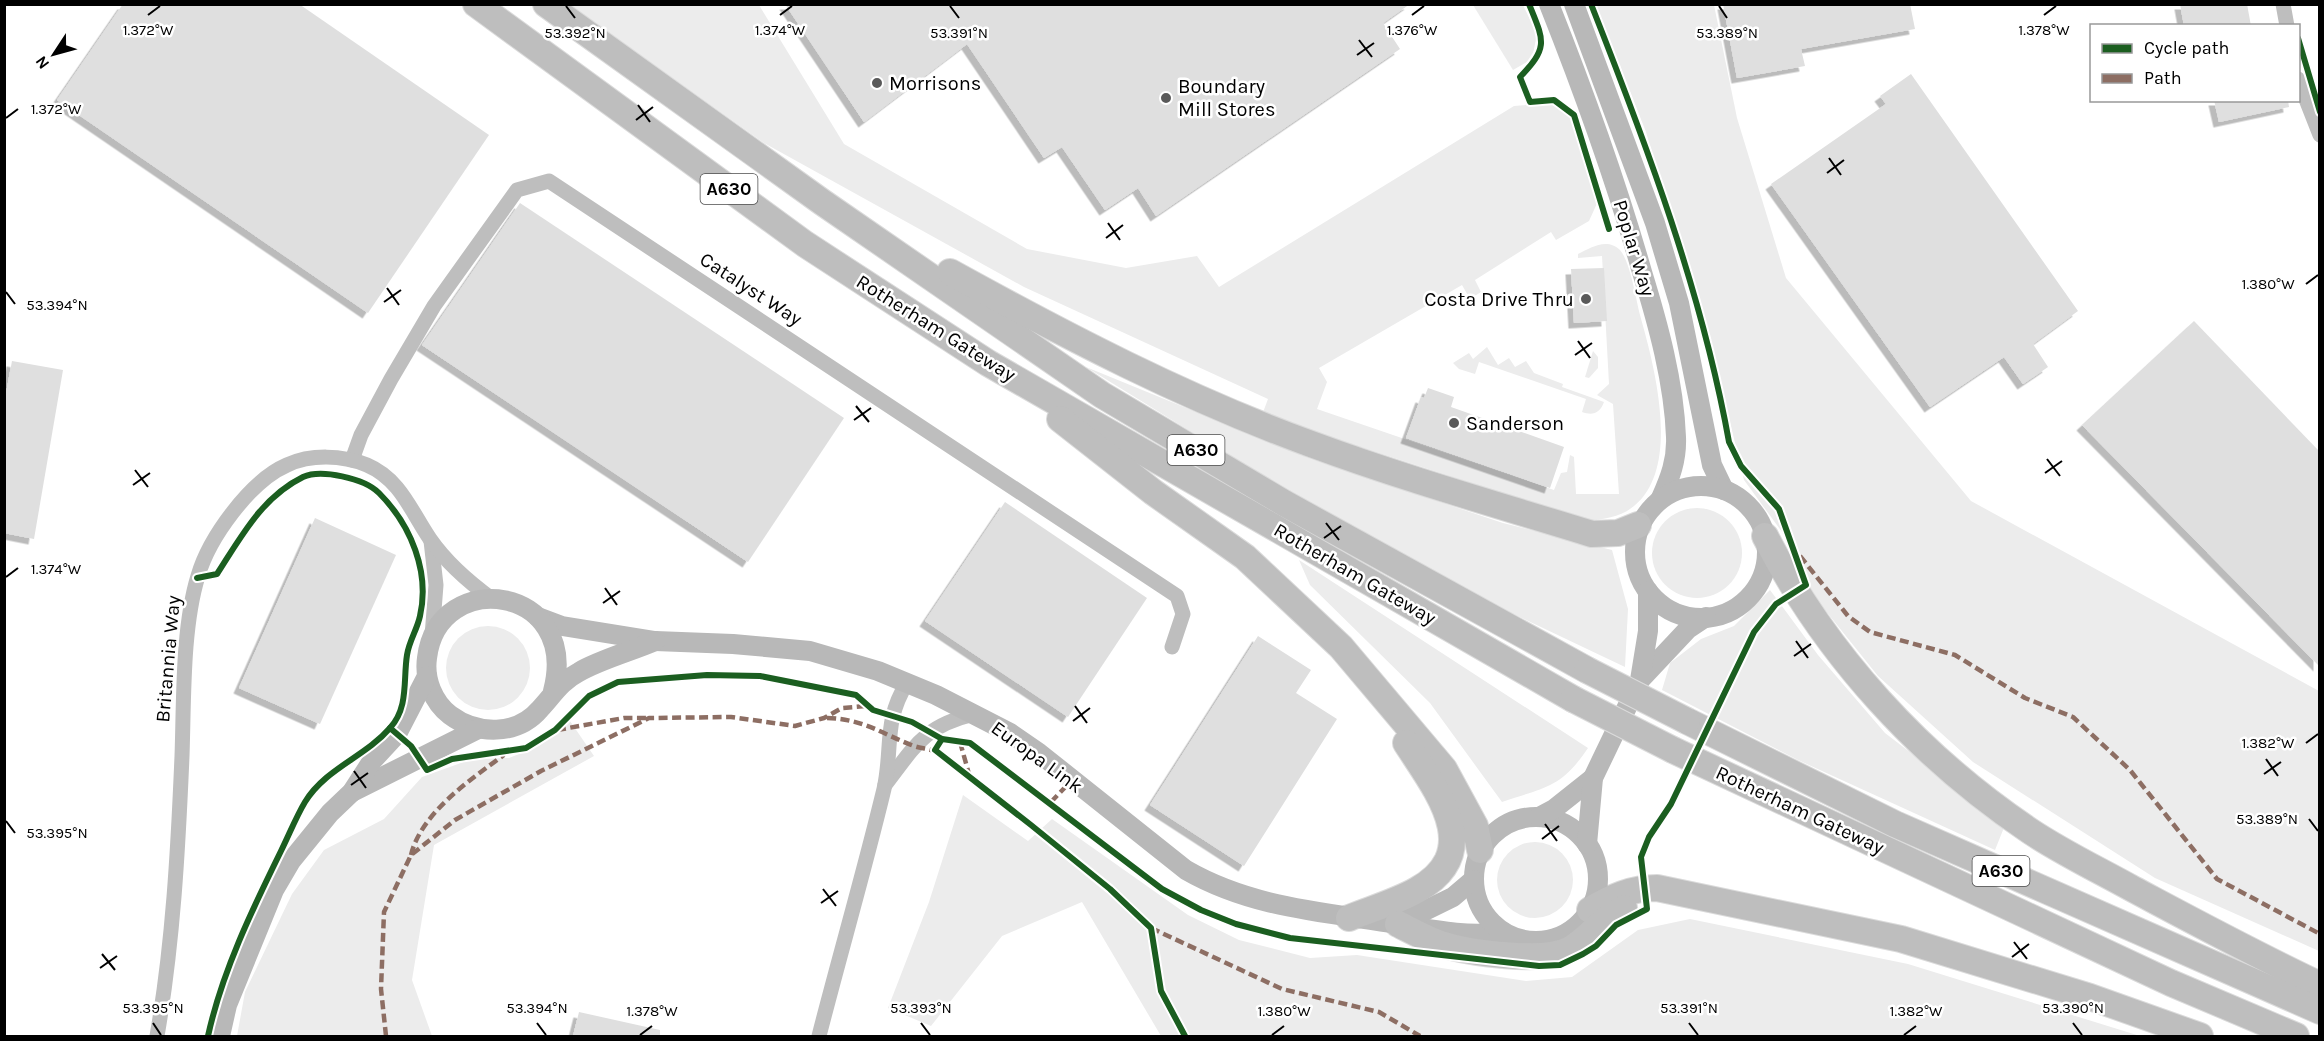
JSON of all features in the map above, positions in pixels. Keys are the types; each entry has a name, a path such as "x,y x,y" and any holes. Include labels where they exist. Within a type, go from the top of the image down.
{"highway":[{"name":"Rotherham Gateway","path":"476,4 805,244 988,363 1573,699 1673,750 2160,978 2296,1036"},
{"name":"Rotherham Gateway","path":"546,4 822,202 1102,395 1284,503 1587,670 1895,824 2319,1011"},
{"name":"A630","path":"822,202 1059,332 1200,399 1309,443 1418,480 1592,534 1605,535 1638,525"},
{"name":"A630","path":"988,363 1153,492 1245,557 1291,598 1356,664 1444,769 1475,826 1479,850"},
{"path":"1765,536 1795,592 1852,670 1953,773 2031,831 2078,859 2239,946 2319,985"},
{"path":"1349,918 1417,891 1437,877 1447,865 1453,850 1454,837 1447,814 1422,768 1356,664"},
{"path":"1590,910 1613,897 1633,890 1657,888 1901,939 2090,998 2200,1036"},
{"path":"1398,924 1440,944 1538,958 1557,955 1571,949 1619,911 1641,901 1673,892"}],"main road":[{"name":"Poplar Way","path":"1549,4 1575,70 1628,223 1656,320 1676,436 1672,472 1661,498"},
{"name":"Poplar Way","path":"1574,4 1632,158 1676,291 1688,335 1712,465 1724,490"},
{"path":"1702,486 1724,490 1746,503 1761,524 1767,557 1762,578 1750,596 1734,609 1706,617 1693,618 1673,612 1657,601 1648,591 1637,569 1634,550 1638,525 1661,498 1681,489 1702,486"},
{"path":"1587,844 1593,777 1640,680 1648,631 1648,591"},
{"name":"Europa Link","path":"538,617 550,633 557,652 558,672 553,691 540,710 522,724 500,730 478,729 460,722 444,710 433,694 427,676 428,650 432,637 442,621 456,609 474,601 492,598 509,601 538,617 562,626 655,641 733,644 810,651 878,671 974,714 1040,753 1169,857 1209,884 1262,902 1349,918 1437,932 1480,935 1503,932"},
{"path":"1640,680 1688,629 1706,617"},
{"name":"Europa Link","path":"553,691 582,670 655,641"},
{"name":"Europa Link","path":"220,1036 227,1005 274,890 298,853 330,813 352,792 372,761 406,721 427,676"},
{"name":"Europa Link","path":"352,792 478,729"},
{"path":"1539,817 1554,809 1593,777"},
{"path":"1539,817 1561,822 1571,828 1587,844 1598,872 1597,891 1590,910 1579,924 1556,938 1529,941 1503,932 1490,921 1479,906 1473,880 1479,850 1503,825 1514,820 1539,817"},
{"path":"1398,924 1454,897 1473,880"}],"street":[{"path":"2283,4 2287,24"},
{"path":"2300,85 2319,135"},
{"name":"Catalyst Way","path":"352,460 361,435 386,388 434,306 517,190 549,181 1177,596 1183,614 1172,647"},
{"name":"Britannia Way","path":"156,1036 172,932 186,651 197,578 204,559 223,525 248,496 273,473 287,465 321,457 352,460 380,472 392,482 403,494 431,541 476,587 492,598"},
{"name":"Britannia Way","path":"431,541 436,585 432,637"},
{"path":"819,1036 885,785 892,715 896,700 907,683"},
{"path":"885,785 929,731 948,720 974,714"}],"shaded area":[{"path":"570,5 759,5 844,144 1027,249 1126,268 1197,256 1219,287 1514,106 1547,103 1571,113 1599,199 1589,221 1556,240 1551,232 1475,280 1481,292 1470,299 1462,285 1319,368 1327,382 1317,409 1554,490 1561,473 1567,472 1570,455 1574,457 1576,494 1619,494 1613,404 1597,395 1609,384 1602,256 1578,258 1578,254 1593,247 1610,244 1624,255 1630,271 1657,387 1661,442 1657,467 1649,489 1634,506 1624,513 1588,521 1262,415 1268,399 1024,287 764,143"},
{"path":"1473,5 1523,5 1537,34 1532,59 1513,70"},
{"path":"1596,5 1714,5 1737,118 1786,278 1971,501 2319,691 2319,951 2155,878 1973,762 1878,676 1817,600 1782,532 1744,480 1726,406 1646,132"},
{"path":"1487,347 1498,365 1509,358 1515,367 1526,361 1534,373 1563,384 1562,387 1604,402 1596,413 1582,412 1586,399 1479,362 1475,374 1459,369 1453,363 1469,353 1473,359"},
{"path":"1593,351 1598,357 1598,368 1589,378 1585,377"},
{"path":"1086,367 1311,459 1503,523 1612,550 1628,609 1625,667 1482,599 1297,497"},
{"path":"1697,508 1714,512 1729,521 1738,536 1742,553 1738,570 1729,585 1714,594 1697,598 1680,594 1665,585 1656,570 1652,553 1656,536 1665,521 1680,512"},
{"path":"1299,560 1588,748 1561,779 1541,789 1502,802 1430,703 1310,585"},
{"path":"1770,590 1818,655 1885,733 2005,825 1995,850 1798,760 1662,690 1670,663 1701,639 1734,626"},
{"path":"488,626 504,629 518,638 527,652 530,668 527,684 518,698 504,707 488,710 472,707 458,698 449,684 446,668 449,652 458,638 472,629"},
{"path":"570,721 594,756 434,845 412,980 432,1036 237,1036 245,992 292,894 324,850 384,819 422,777 472,759 509,758 539,746"},
{"path":"963,795 1028,841 1052,819 1188,915 1239,940 1310,958 1357,955 1526,981 1572,977 1638,930 1690,919 1908,964 2140,1036 1161,1036 1082,902 1002,936 931,1026 888,1008 929,902"},
{"path":"1528,842 1542,842 1556,848 1567,859 1573,873 1570,895 1562,907 1542,918 1528,918 1514,912 1503,901 1497,887 1497,873 1503,859 1514,848"}],"building":[{"path":"123,4 299,4 489,135 368,313 57,100"},
{"name":"Boundary Mill Stores","path":"785,4 1410,4 1383,23 1400,49 1156,216 1138,188 1105,210 1062,147 1044,158 967,44 864,122"},
{"path":"1723,4 1910,4 1915,29 1801,49 1805,66 1737,78"},
{"path":"2180,4 2247,4 2251,24 2184,24"},
{"path":"1911,74 2078,311 2033,344 2048,367 2023,384 2004,357 1930,407 1771,184 1886,104 1880,96"},
{"path":"2214,102 2288,102 2289,107 2219,122"},
{"path":"520,203 844,418 748,562 422,345"},
{"name":"Costa Drive Thru","path":"1604,268 1607,321 1574,323 1571,269"},
{"path":"2194,321 2319,451 2319,666 2082,425"},
{"path":"12,361 63,370 34,539 4,533 4,404"},
{"name":"Sanderson","path":"1428,388 1454,397 1451,407 1564,447 1550,488 1406,438 1421,397 1424,398"},
{"path":"1005,502 1147,598 1068,717 925,621"},
{"path":"315,518 396,555 320,724 239,688"},
{"path":"1258,636 1311,670 1296,693 1337,719 1244,866 1150,805"},
{"path":"579,1012 660,1030 660,1036 573,1036"}],"marked path":[{"path":"1800,556 1848,616 1870,632 1955,655 2025,698 2073,717 2130,770 2217,879 2320,934"},
{"path":"386,1036 381,989 384,912 411,855 455,820 541,771 649,718 731,717 795,726 824,718 842,708 867,706"},
{"path":"557,730 624,718 646,718"},
{"path":"827,718 862,724 937,753"},
{"path":"960,742 969,774"},
{"path":"411,855 425,825 436,811 463,786 504,755"},
{"path":"1051,802 1072,780"},
{"path":"1151,928 1282,989 1379,1012 1420,1036"}],"cycle path":[{"path":"1529,4 1538,27 1541,43 1536,58 1520,77 1530,102 1554,100 1574,115 1609,229"},
{"path":"390,728 411,746 427,770 452,759 526,748 555,730 589,696 618,682 707,675 760,676 856,695 873,710 912,722 942,739 970,743 1162,889 1201,910 1236,924 1290,938 1539,966 1560,965 1583,954 1596,946 1616,925 1647,909 1641,857 1649,837 1671,804 1754,632 1776,604 1806,585 1779,509 1741,466 1729,442 1704,330 1671,220 1591,4"},
{"path":"2300,45 2320,112"},
{"path":"197,578 217,574 244,532 276,495 303,477 320,474 353,479 379,493 409,534 420,566 422,583 420,616 408,650 403,702 396,720 380,738 324,780 305,802 239,942 221,988 208,1036"},
{"path":"942,739 935,750 1110,889 1151,928 1161,991 1185,1036"}],"place":[{"name":"Morrisons","path":"877,83"},
{"name":"Boundary Mill Stores","path":"1166,98"},
{"name":"Costa Drive Thru","path":"1586,299"},
{"name":"Sanderson","path":"1454,423"}]}
